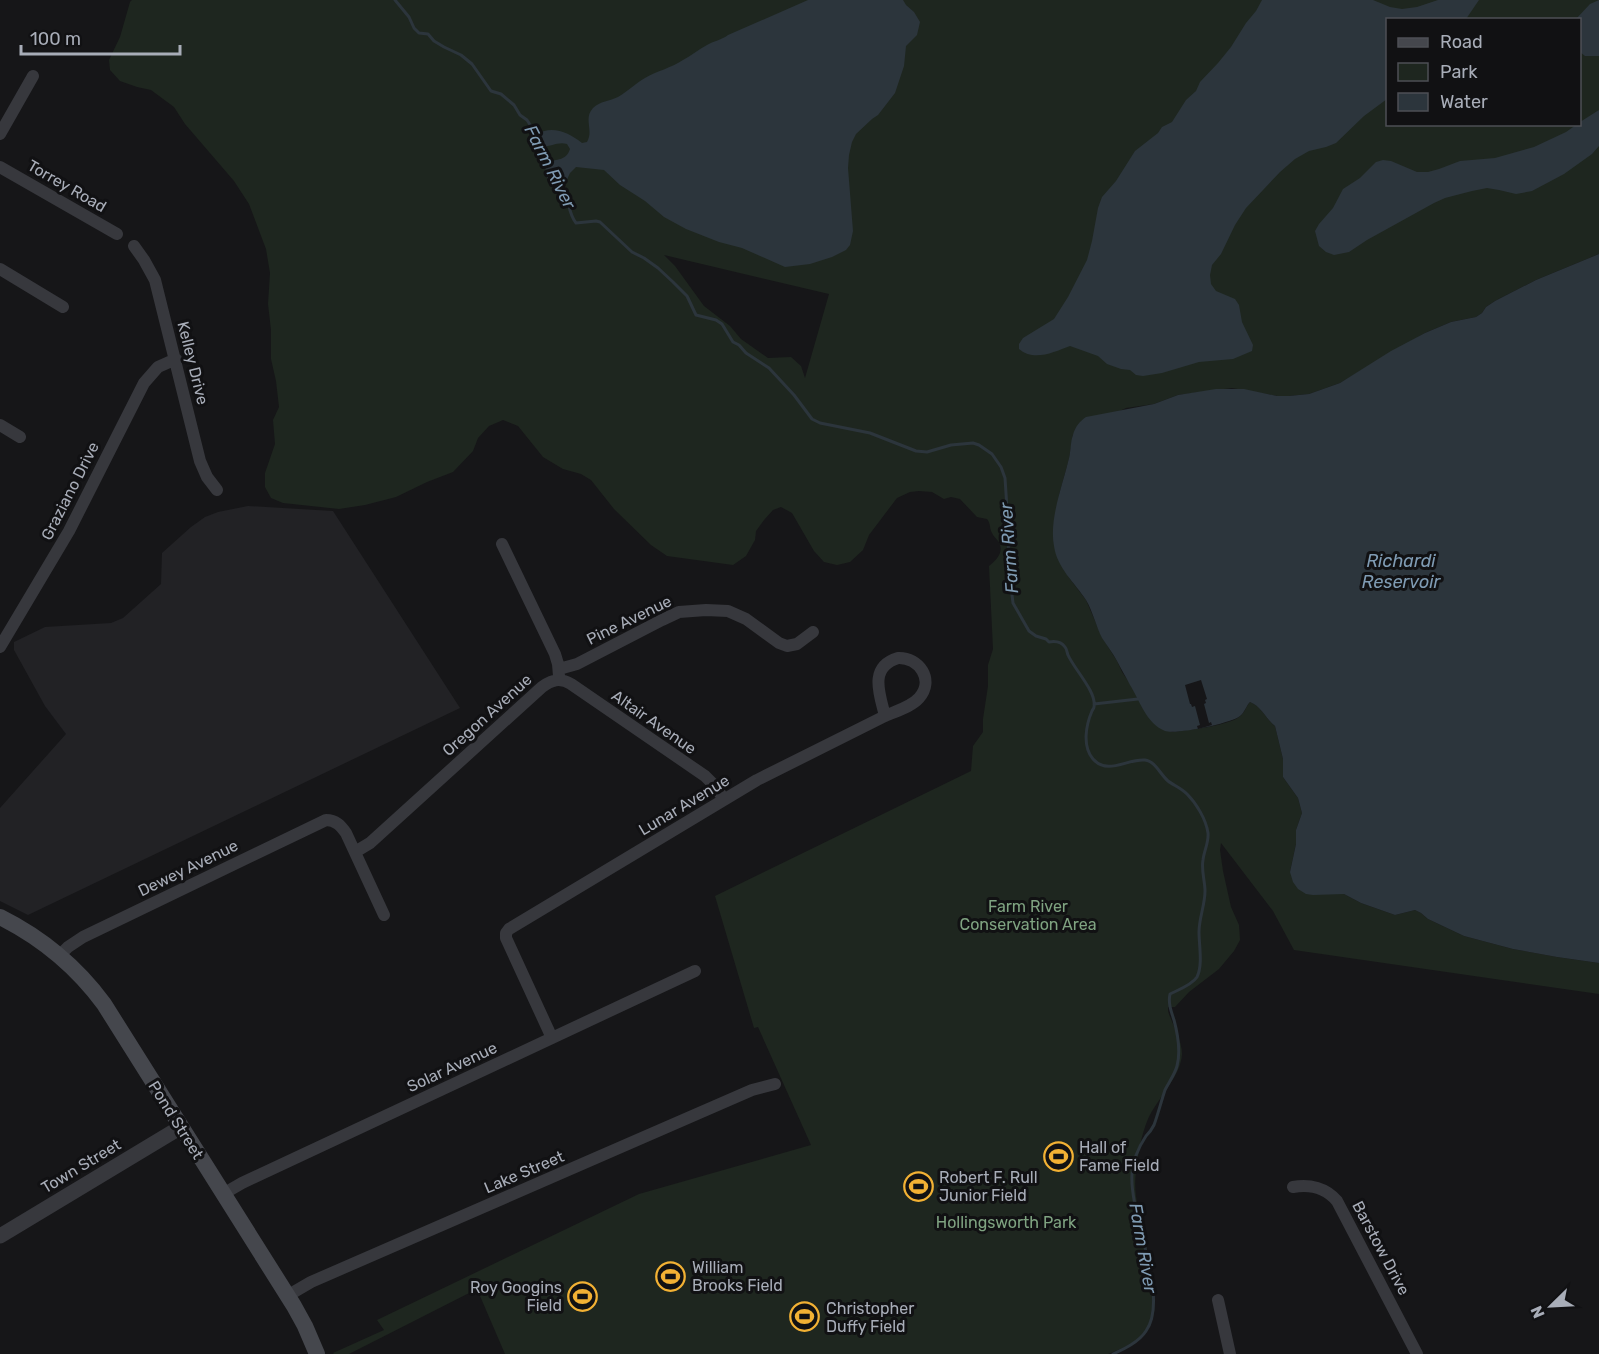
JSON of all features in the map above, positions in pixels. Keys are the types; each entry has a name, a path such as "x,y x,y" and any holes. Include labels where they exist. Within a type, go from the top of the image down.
{"main road":[{"name":"Pond Street","path":"0,917 32,934 60,955 104,1004 288,1296 317,1354"}],"street":[{"path":"0,134 33,76"},
{"name":"Torrey Road","path":"0,167 117,234"},
{"name":"Kelley Drive","path":"134,246 155,280 201,461 207,477 217,490"},
{"path":"0,269 63,307"},
{"name":"Graziano Drive","path":"0,647 69,531 144,383 158,367 176,359"},
{"path":"0,425 20,438"},
{"path":"502,544 555,654 559,674"},
{"name":"Pine Avenue","path":"559,674 679,612 716,610 735,613 778,643 788,646 797,644 813,632"},
{"name":"Lunar Avenue","path":"552,1038 506,938 509,929 766,775 885,716 915,701 924,692 926,684 924,673 917,663 910,659 894,659 880,672 878,684 885,716"},
{"name":"Altair Avenue","path":"559,674 570,684 705,776 724,800"},
{"name":"Oregon Avenue","path":"355,852 370,843 559,674"},
{"name":"Dewey Avenue","path":"60,955 83,937 322,822 331,820 335,822 346,833 355,852"},
{"path":"355,852 384,915"},
{"name":"Solar Avenue","path":"223,1194 242,1183 695,971"},
{"name":"Lake Street","path":"288,1296 311,1282 753,1090 775,1084"},
{"name":"Town Street","path":"0,1236 181,1127"},
{"name":"Barstow Drive","path":"1293,1187 1307,1186 1321,1189 1337,1201 1417,1354"},
{"path":"1218,1300 1230,1354"}],"shaded area":[{"path":"248,506 333,511 460,708 28,915 0,901 0,808 66,734 45,706 14,650 14,642 45,627 111,623 123,618 161,584 162,553 191,527 205,517 218,512"}],"green space":[{"path":"132,0 1599,0 1599,254 1536,280 1495,301 1476,317 1451,322 1425,333 1340,383 1309,394 1277,396 1232,388 1178,395 1154,404 1126,408 1073,435 1059,495 1058,558 1086,600 1102,637 1122,672 1172,732 1226,723 1241,715 1250,702 1257,706 1275,726 1283,759 1283,777 1298,798 1302,813 1296,830 1296,844 1290,872 1333,894 1344,894 1361,903 1395,915 1415,910 1428,919 1464,936 1513,949 1599,963 1599,994 1294,950 1273,911 1221,843 1223,871 1231,907 1239,925 1240,940 1219,969 1189,992 1175,1007 1168,1007 1180,1043 1181,1062 1146,1125 1135,1180 1155,1304 1154,1313 1146,1331 1129,1345 1108,1354 505,1354 477,1289 349,1354 334,1354 384,1330 377,1320 639,1194 811,1145 758,1027 754,1028 715,896 971,771 973,746 983,732 988,665 993,649 989,566 997,558 1001,548 992,534 987,519 977,517 960,499 951,497 944,499 932,492 919,491 897,498 869,535 863,550 850,562 837,565 824,562 814,551 792,513 781,507 773,510 764,520 756,531 755,540 746,556 733,565 667,556 651,545 614,509 591,480 581,474 563,469 543,457 518,426 503,420 489,426 478,438 473,451 453,472 396,497 339,509 283,503 271,498 265,487 265,473 275,444 273,420 279,407 271,359 268,304 270,273 266,249 249,204 234,181 185,124 174,107 151,90 120,81 110,70 109,60 120,37","holes":["664,255 829,294 805,378 801,366 791,357 768,358 741,339 730,326 704,306 675,266"]}],"water":[{"path":"808,0 903,0 920,22 917,35 906,46 904,66 895,93 878,115 856,134 852,142 848,168 853,231 850,245 846,250 810,264 785,267 742,248 686,229 664,217 620,185 604,170 576,167 570,173 563,188 557,190 551,185 546,174 547,162 564,158 570,149 567,144 563,143 546,147 538,146 535,140 537,134 555,130 566,133 582,143 587,142 590,112 602,102 618,97 645,78 678,63 709,44"},
{"path":"1262,0 1373,0 1402,9 1438,0 1479,0 1467,18 1386,18 1386,100 1364,116 1336,143 1309,151 1295,159 1246,208 1235,225 1221,254 1212,265 1211,284 1216,291 1235,299 1239,305 1242,322 1253,345 1252,351 1233,359 1199,362 1143,376 1107,364 1098,356 1070,346 1038,355 1031,355 1019,349 1023,338 1054,319 1068,297 1087,260 1102,197 1116,181 1135,151 1158,133 1162,127 1172,122 1186,100 1231,47"},
{"path":"1599,0 1599,56 1585,56 1581,53 1581,18 1577,18 1590,4"},
{"path":"1599,110 1599,146 1592,154 1564,174 1532,191 1516,194 1487,188 1472,191 1434,203 1349,252 1334,255 1319,246 1315,231 1319,224 1333,208 1343,189 1360,178 1376,162 1391,161 1417,172 1428,172 1460,161 1495,158 1534,147 1575,126 1581,126 1581,121"},
{"name":"Richardi Reservoir","path":"1599,254 1599,963 1513,949 1464,936 1428,919 1415,910 1395,915 1361,903 1344,894 1313,895 1298,889 1290,872 1296,844 1296,830 1302,813 1298,798 1283,777 1283,759 1275,726 1257,706 1250,702 1242,714 1235,719 1204,728 1171,732 1153,723 1102,638 1086,600 1059,561 1054,546 1053,525 1072,438 1076,427 1086,417 1154,404 1178,395 1216,389 1244,389 1277,396 1309,394 1340,383 1425,333 1451,322 1476,317 1495,301 1536,280"}],"pier":[{"path":"1201,680 1207,699 1204,704 1209,723 1211,722 1212,725 1198,729 1197,726 1200,725 1195,706 1192,707 1190,704 1185,685"}],"waterway":[{"name":"Farm River","path":"395,0 419,33 428,34 434,41 461,55 472,64 491,91 501,94 514,105 538,137"},
{"name":"Farm River","path":"541,143 549,165"},
{"name":"Farm River","path":"562,186 576,223 600,222 632,252 658,268 687,296 696,315 716,320 722,324 733,342 769,368 812,419 820,423 870,433 916,451 927,452 951,445 973,443 992,454 1005,478 1009,539 1008,563 1013,603 1029,631 1049,642 1058,642 1063,645 1089,688 1094,701 1086,735 1090,754 1099,764 1105,766 1138,760 1149,761 1168,781 1187,794 1203,817 1208,836 1203,864 1205,891 1199,927 1199,972 1192,982 1170,994 1169,1001 1178,1043 1177,1066 1165,1090 1154,1125 1143,1141 1133,1164 1136,1211 1147,1255 1154,1298 1152,1316 1146,1331 1139,1339 1113,1354"},
{"path":"1094,704 1138,699"}],"place":[{"name":"Hall of Fame Field","path":"1058,1156"},
{"name":"Robert F. Rull Junior Field","path":"918,1186"},
{"name":"William Brooks Field","path":"671,1276"},
{"name":"Roy Googins Field","path":"583,1296"},
{"name":"Christopher Duffy Field","path":"805,1317"}],"park label":[{"name":"Farm River Conservation Area","path":"1028,915"},
{"name":"Hollingsworth Park","path":"1006,1222"}]}
